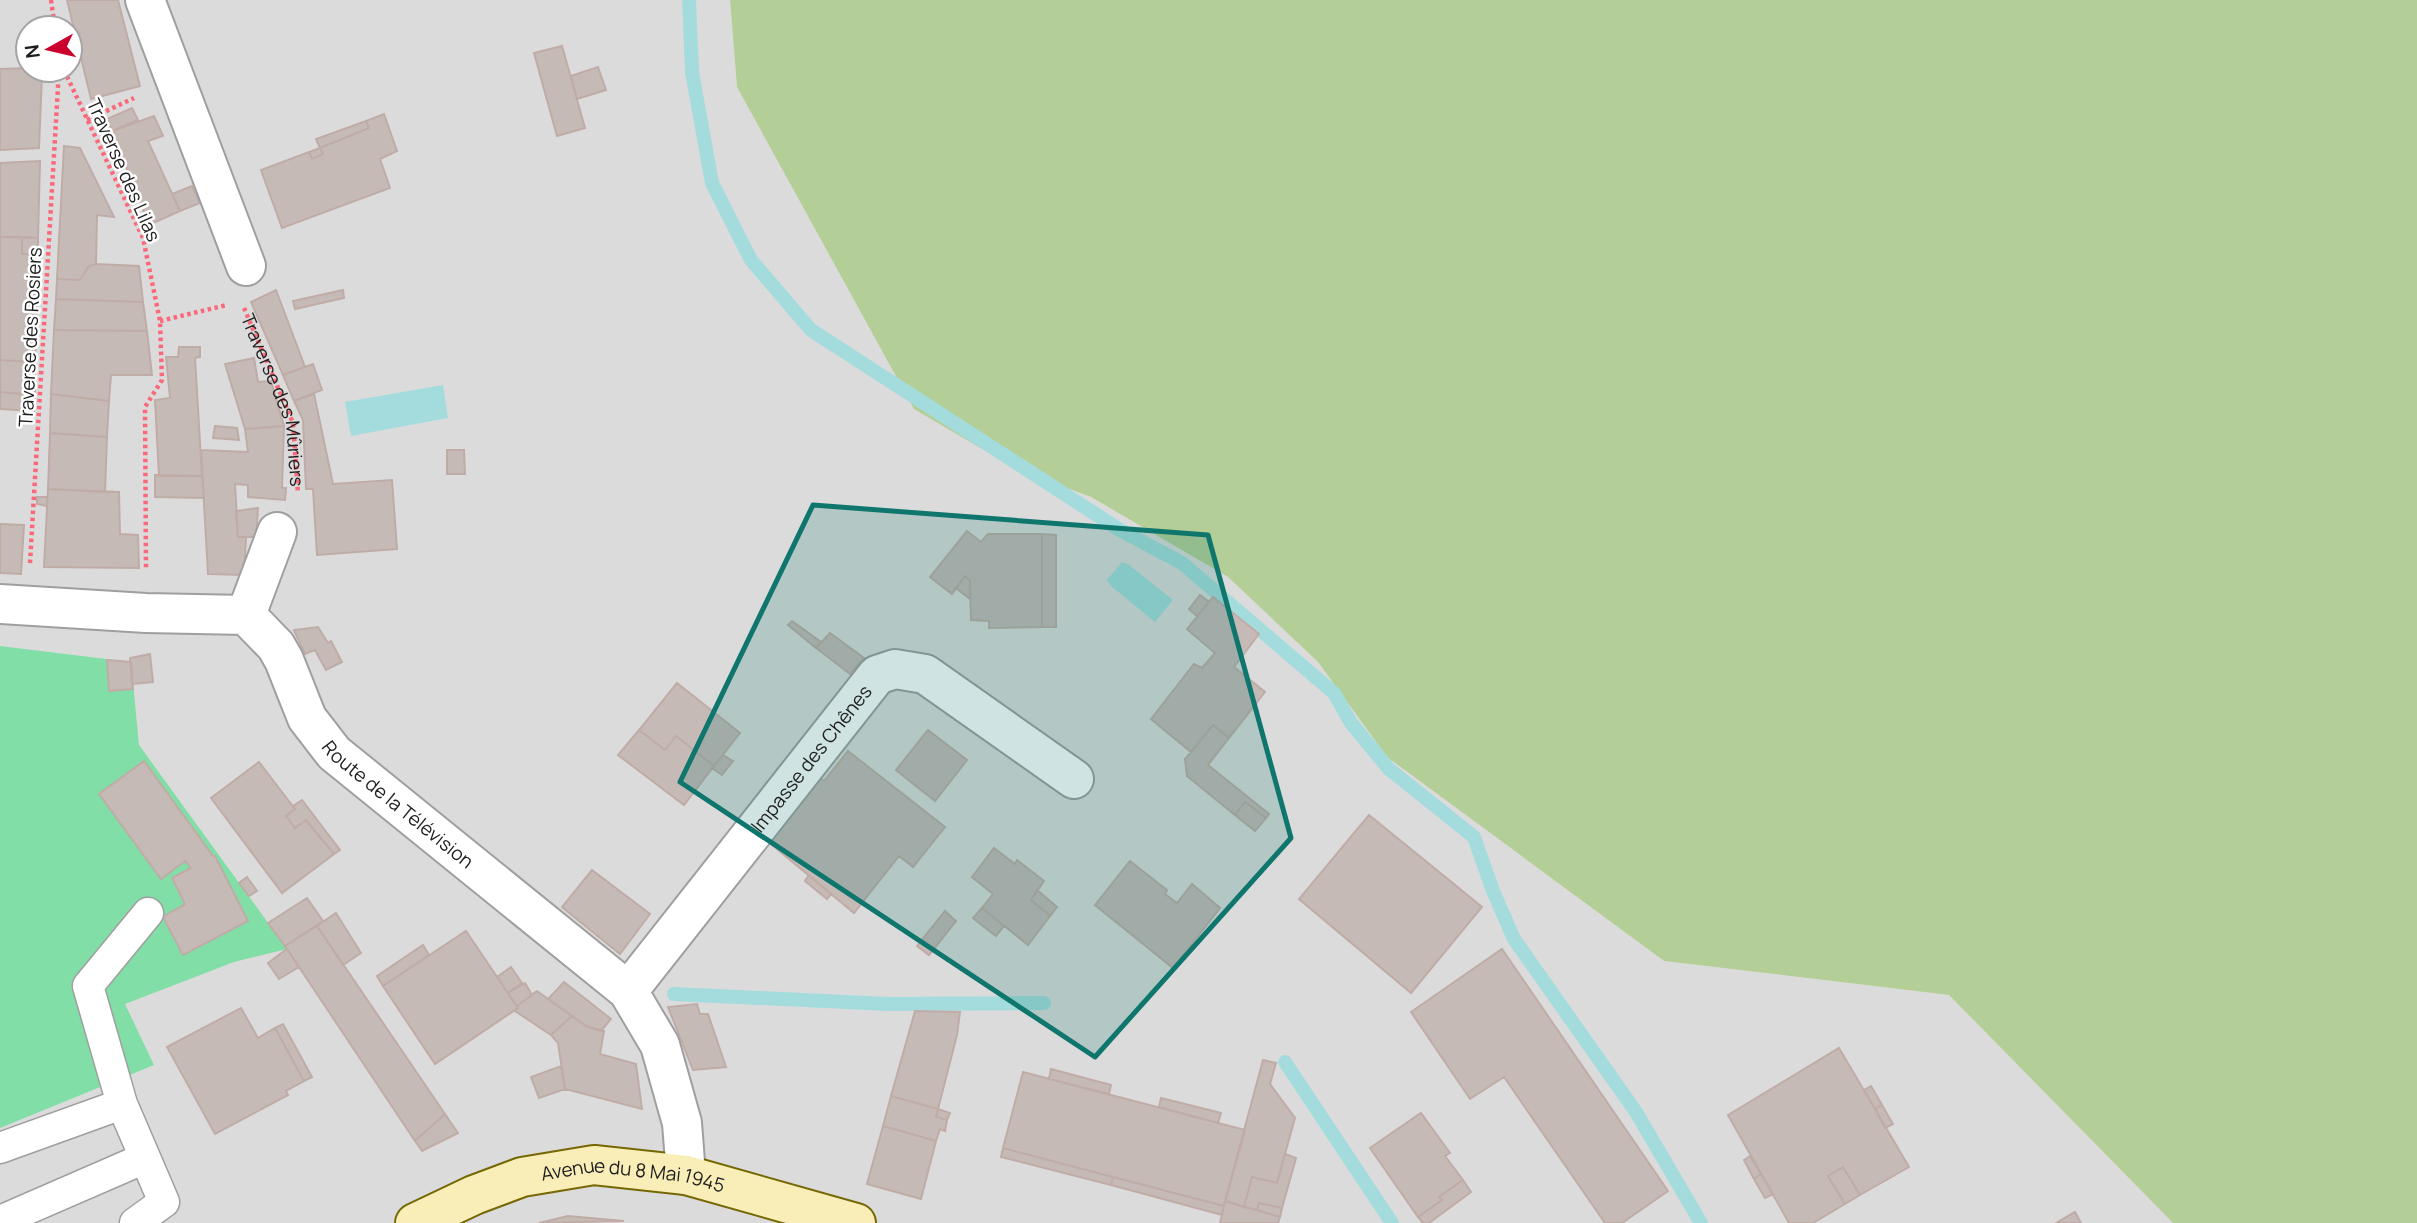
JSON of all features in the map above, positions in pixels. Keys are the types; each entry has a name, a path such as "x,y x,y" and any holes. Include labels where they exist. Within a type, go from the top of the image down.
{"main road":[{"name":"Avenue du 8 Mai 1945","path":"415,1223 474,1195 522,1177 594,1165 685,1175 856,1223"}],"street":[{"path":"145,0 175,79 244,284"},
{"path":"13,605 146,613 246,615 277,533"},
{"name":"Route de la Télévision","path":"246,615 275,646 284,660 307,718 334,753 628,991 660,1045 682,1123 685,1175"},
{"name":"Impasse des Chênes","path":"628,991 877,675 895,669 925,674 1074,779"}],"lane":[{"path":"135,1223 164,1202 122,1104 88,986 148,913"},
{"path":"0,1148 122,1104"},
{"path":"0,1221 145,1158"}],"path":[{"path":"87,120 175,79"},
{"name":"Traverse des Rosiers","path":"13,605 38,441 60,84"},
{"name":"Traverse des Lilas","path":"68,84 143,238 160,321 162,380 145,407 146,613"},
{"name":"Traverse des Mûriers","path":"160,321 244,284 293,423 298,493 277,533"}],"highlighted area":[{"path":"813,505 1208,535 1291,838 1095,1057 680,782"}],"shaded area":[{"path":"0,0 730,0 737,87 1018,470 1091,497 1228,577 1318,662 1387,757 1664,961 1949,995 2173,1223 0,1223"}],"green space":[{"path":"730,0 2417,0 2417,1223 2173,1223 1949,995 1664,961 1387,757 1318,662 1228,577 1091,497 1018,470 914,409 737,87"},
{"path":"0,646 131,662 139,745 287,949 234,962 125,1004 154,1065 0,1128"}],"water":[{"path":"443,385 448,418 351,436 345,402"},
{"path":"1122,562 1173,600 1155,622 1107,580"}],"building":[{"path":"67,0 118,0 140,86 91,99 84,70 84,14 70,14"},
{"path":"562,46 585,128 557,136 534,53"},
{"path":"598,67 606,90 577,99 571,76"},
{"path":"14,68 14,84 42,84 39,148 0,150 0,69"},
{"path":"132,108 138,120 112,131 107,119"},
{"path":"384,114 397,151 380,159 390,188 282,228 261,170 309,152 312,159 323,154 320,148 369,128 366,121"},
{"path":"154,116 163,136 148,141 180,211 149,225 112,131"},
{"path":"366,121 369,128 320,148 316,139"},
{"path":"64,146 80,148 114,217 97,215 96,264 89,266 80,280 57,279"},
{"path":"320,148 323,154 312,159 309,152"},
{"path":"40,161 38,238 0,237 0,163"},
{"path":"192,186 200,203 180,211 172,194"},
{"path":"0,237 22,237 22,254 38,254 35,362 0,360"},
{"path":"22,237 38,238 38,254 22,254"},
{"path":"89,266 139,266 143,302 56,299 57,279 80,280"},
{"path":"276,290 305,367 283,375 251,302"},
{"path":"343,290 344,298 295,309 293,301"},
{"path":"56,299 143,302 147,331 54,330"},
{"path":"54,330 147,331 152,375 111,375 109,401 51,394"},
{"path":"179,347 200,347 200,357 195,358 202,476 159,476 155,400 170,398 166,357 178,357"},
{"path":"254,358 258,382 271,381 284,426 245,429 225,364"},
{"path":"0,360 35,362 35,395 0,392"},
{"path":"313,364 322,390 294,401 283,375"},
{"path":"0,392 35,395 34,411 0,409"},
{"path":"51,394 109,401 107,437 50,433"},
{"path":"314,394 333,484 392,480 397,549 317,555 313,489 306,489 303,420 294,401"},
{"path":"215,426 237,428 239,440 213,438"},
{"path":"284,426 282,488 286,488 285,500 248,497 248,485 235,484 238,537 246,537 244,575 208,574 201,450 248,452 245,429"},
{"path":"50,433 107,437 105,492 48,489"},
{"path":"447,450 464,450 465,474 447,474"},
{"path":"155,475 202,476 204,498 155,497"},
{"path":"48,489 119,492 120,534 138,535 139,568 44,567"},
{"path":"37,497 47,497 47,506 37,504"},
{"path":"258,508 256,537 238,537 236,511"},
{"path":"0,524 24,525 21,574 0,573"},
{"path":"967,531 981,542 988,534 1042,534 1042,627 989,628 989,621 971,620 970,581 965,576 952,594 930,577"},
{"path":"1042,534 1056,535 1056,627 1042,627"},
{"path":"965,576 970,581 970,599 956,588"},
{"path":"1200,595 1209,602 1197,616 1189,609"},
{"path":"1213,597 1259,634 1234,667 1265,692 1229,738 1213,725 1191,752 1151,719 1194,664 1202,668 1215,653 1187,629"},
{"path":"792,621 821,642 816,648 788,625"},
{"path":"318,627 328,643 331,641 342,662 326,670 315,650 305,654 294,630"},
{"path":"830,633 864,658 850,674 816,648"},
{"path":"150,654 153,682 132,684 130,658"},
{"path":"107,660 131,662 133,689 109,691"},
{"path":"677,683 740,733 714,766 676,736 665,750 639,730"},
{"path":"1213,725 1229,738 1208,765 1269,814 1266,818 1245,802 1235,815 1187,776 1185,759"},
{"path":"639,730 665,750 676,736 714,766 684,805 618,755"},
{"path":"928,730 967,760 935,801 896,770"},
{"path":"848,751 945,827 913,867 899,856 854,913 765,839 817,776 824,781"},
{"path":"723,755 733,761 722,775 712,768"},
{"path":"144,761 215,856 248,921 183,955 163,917 185,904 172,878 191,868 185,861 161,879 99,794"},
{"path":"259,762 295,809 286,816 295,828 306,820 334,854 282,893 211,798"},
{"path":"302,800 340,850 334,854 306,820 295,828 286,816 295,809 293,806"},
{"path":"1245,802 1266,818 1255,831 1235,815"},
{"path":"1369,815 1482,907 1411,993 1299,899"},
{"path":"994,848 1015,864 1017,860 1044,881 1031,900 1050,916 1028,945 982,908 993,894 972,877"},
{"path":"1130,861 1167,890 1165,894 1177,903 1192,884 1220,908 1173,968 1095,905"},
{"path":"592,870 650,914 620,954 562,907"},
{"path":"809,875 831,894 827,899 805,881"},
{"path":"247,877 257,891 249,896 239,883"},
{"path":"1037,890 1057,907 1050,916 1031,900"},
{"path":"307,898 323,921 285,946 268,923"},
{"path":"982,908 1004,926 996,936 973,918"},
{"path":"945,911 956,921 929,955 917,946"},
{"path":"336,913 361,953 343,965 317,926"},
{"path":"317,926 445,1114 415,1141 285,946"},
{"path":"466,931 518,1008 435,1064 383,986"},
{"path":"423,945 429,955 383,986 377,976"},
{"path":"287,949 299,967 279,979 268,963"},
{"path":"1502,949 1668,1191 1622,1223 1605,1223 1504,1077 1470,1099 1411,1012"},
{"path":"511,967 522,983 508,993 497,977"},
{"path":"564,982 611,1019 601,1031 586,1026 548,999"},
{"path":"525,983 532,995 517,1006 508,993"},
{"path":"537,991 572,1016 551,1035 515,1011 517,1006"},
{"path":"697,1004 700,1014 708,1014 726,1067 693,1070 668,1007"},
{"path":"241,1008 258,1038 275,1028 304,1081 286,1091 288,1095 215,1134 167,1047"},
{"path":"915,1011 960,1012 957,1035 938,1109 891,1096"},
{"path":"572,1016 586,1026 604,1031 600,1054 636,1064 642,1109 565,1089 558,1043 551,1035"},
{"path":"283,1024 312,1077 304,1081 275,1028"},
{"path":"1839,1048 1909,1167 1860,1195 1843,1167 1828,1176 1845,1204 1813,1223 1789,1223 1728,1115"},
{"path":"1263,1060 1276,1063 1270,1084 1295,1118 1277,1183 1252,1177 1244,1207 1225,1201"},
{"path":"561,1066 565,1089 539,1098 531,1077"},
{"path":"1051,1069 1111,1085 1109,1094 1049,1079"},
{"path":"1023,1072 1245,1130 1224,1206 1003,1148"},
{"path":"1871,1086 1882,1105 1875,1109 1864,1090"},
{"path":"891,1096 938,1109 936,1117 947,1120 945,1131 940,1129 936,1141 883,1126"},
{"path":"1161,1098 1221,1113 1218,1123 1159,1107"},
{"path":"1882,1105 1893,1124 1885,1128 1875,1109"},
{"path":"938,1109 950,1113 947,1120 936,1117"},
{"path":"1421,1113 1450,1153 1445,1156 1463,1180 1439,1197 1442,1200 1418,1217 1370,1148"},
{"path":"445,1114 458,1133 422,1151 415,1141"},
{"path":"883,1126 936,1141 921,1199 867,1184"},
{"path":"1003,1148 1113,1177 1111,1185 1001,1157"},
{"path":"1285,1154 1296,1158 1282,1208 1259,1203 1257,1210 1244,1207 1252,1177 1277,1183"},
{"path":"1750,1156 1761,1174 1754,1179 1744,1160"},
{"path":"1843,1167 1860,1195 1845,1204 1828,1176"},
{"path":"1761,1174 1773,1194 1765,1198 1754,1179"},
{"path":"1113,1177 1224,1206 1222,1215 1111,1185"},
{"path":"1463,1180 1471,1192 1429,1223 1423,1223 1418,1217 1442,1200 1439,1197"},
{"path":"1225,1201 1280,1217 1278,1223 1220,1223"},
{"path":"1259,1203 1282,1208 1280,1217 1257,1210"},
{"path":"2075,1212 2081,1223 2056,1223"},
{"path":"568,1216 624,1221 539,1223"}],"waterway":[{"path":"689,0 692,72 712,183 751,260 811,330 1120,530 1182,563 1334,693 1351,723 1389,769 1474,837 1514,939 1636,1112 1701,1223"},
{"path":"674,994 888,1004 1044,1003"},
{"path":"1285,1062 1392,1223"}]}
